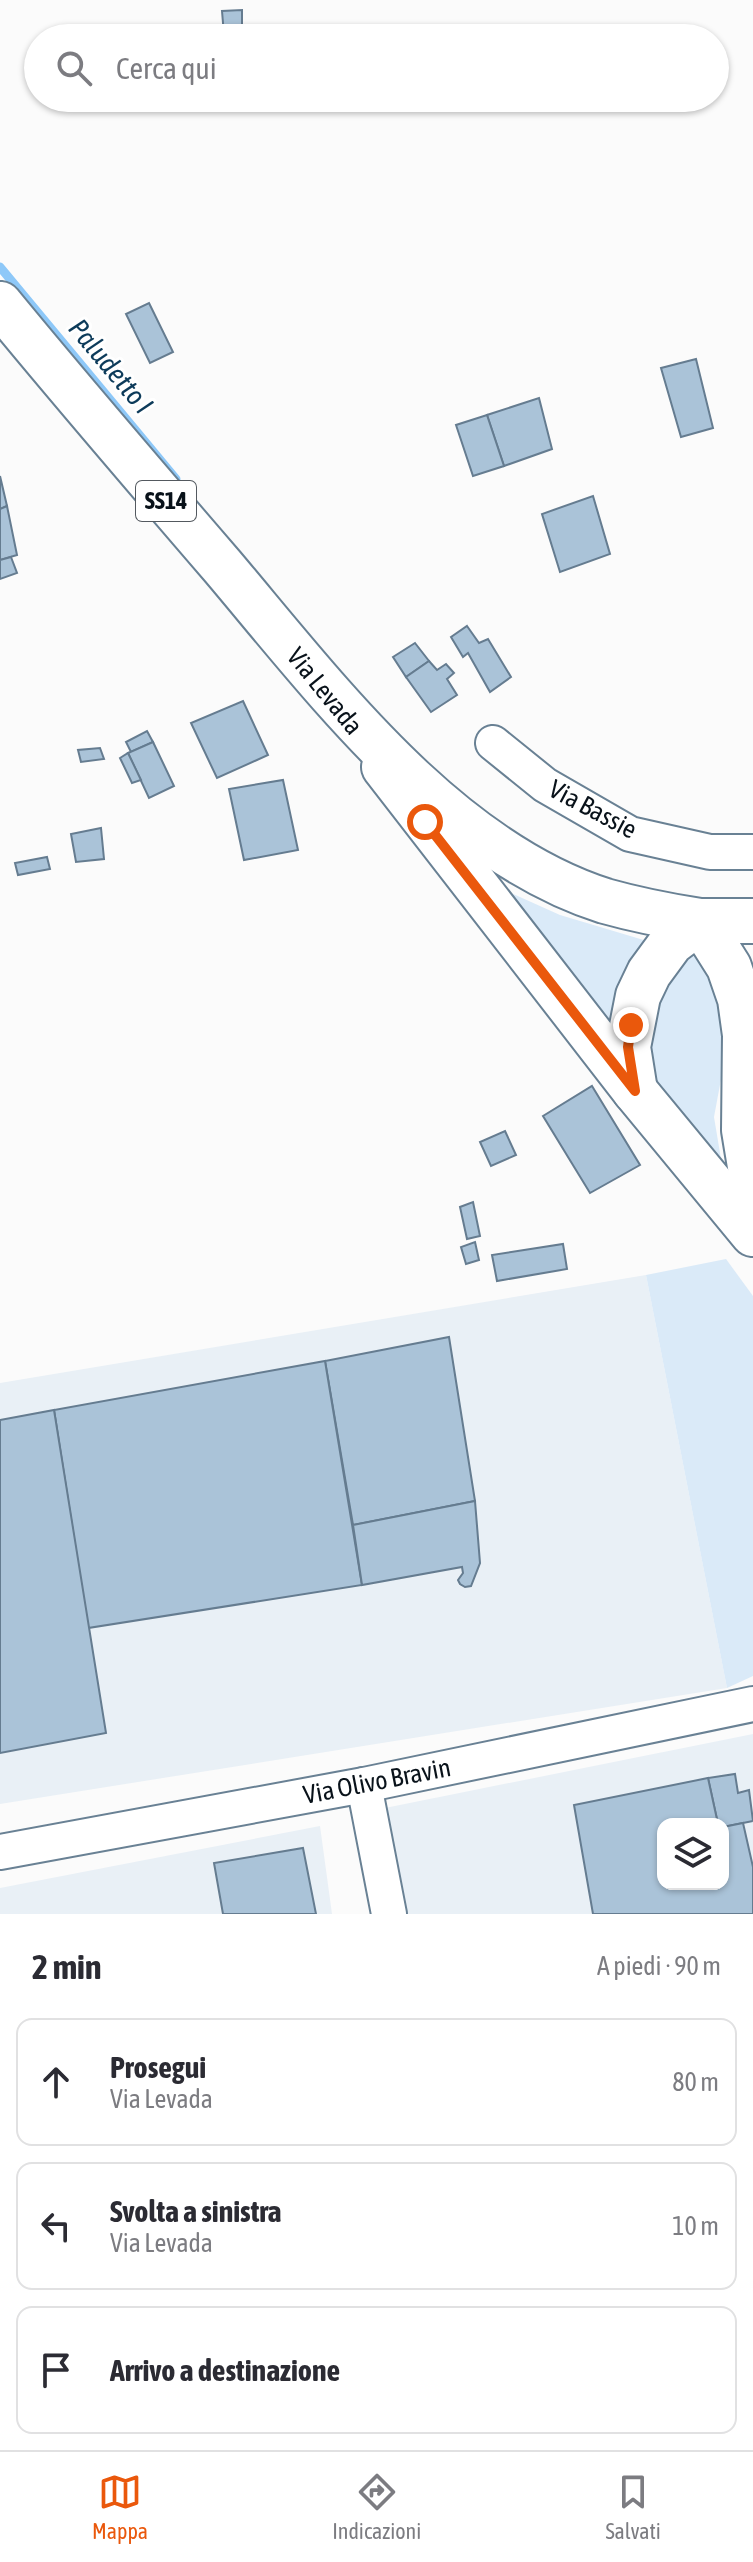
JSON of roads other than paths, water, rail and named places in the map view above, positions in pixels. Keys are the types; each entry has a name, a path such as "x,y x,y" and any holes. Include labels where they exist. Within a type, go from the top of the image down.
{"main road":[{"name":"Via Levada","path":"0,304 333,698 425,822 635,1091 753,1234"},
{"name":"SS14","path":"333,698 417,785 469,827 519,861 567,886 603,900 655,914 700,921"},
{"path":"635,1091 628,1047 638,996 649,973 671,943 700,921 753,921"},
{"path":"700,921 729,967 740,999 748,1068 744,1130 753,1185"}],"street":[{"name":"Via Bassie","path":"493,743 545,785 630,834 710,852 753,852"},
{"name":"Via Olivo Bravin","path":"0,1852 364,1785 753,1704"},
{"path":"364,1785 389,1914"}],"waterway":[{"name":"Paludetto I","path":"0,267 176,479"}]}
